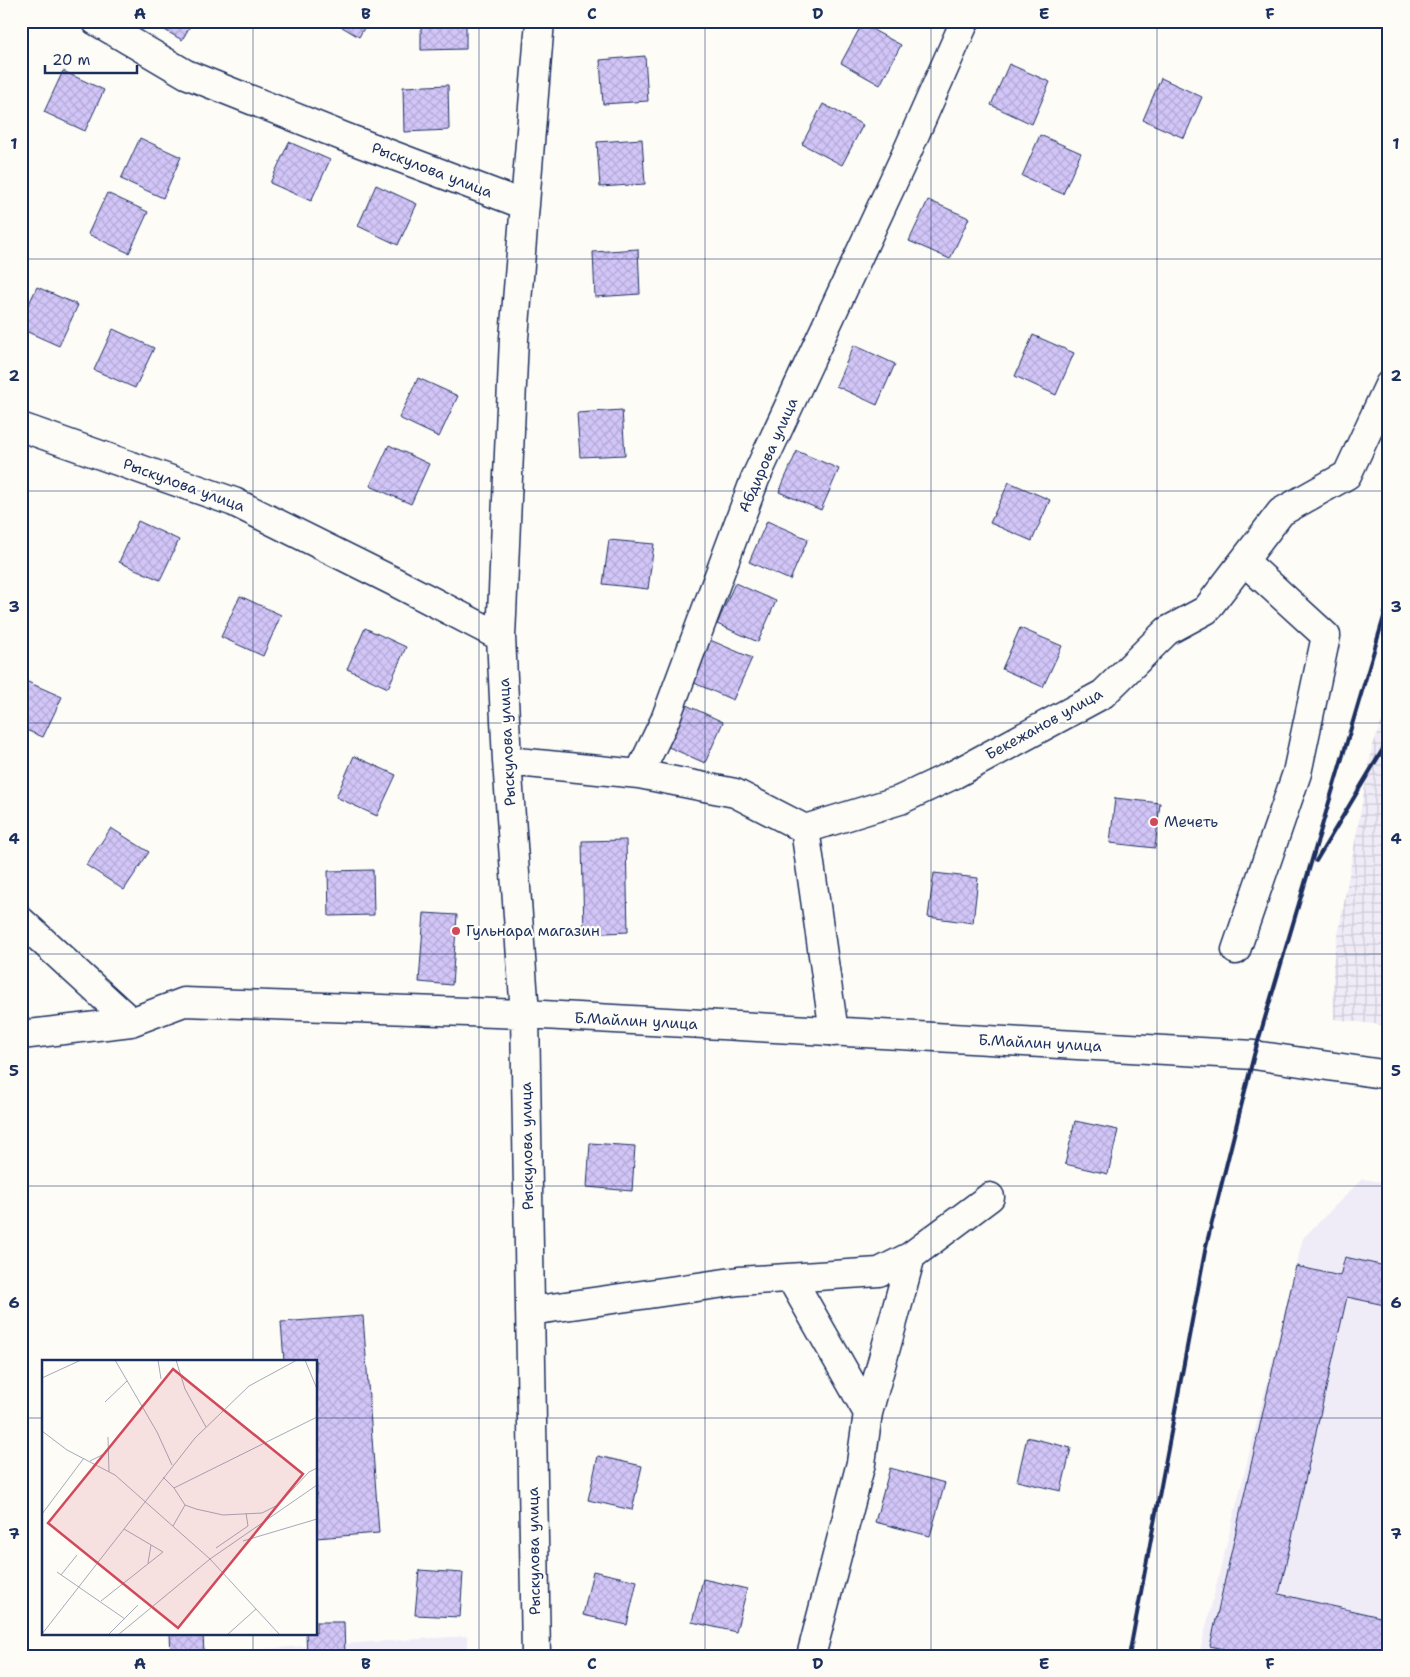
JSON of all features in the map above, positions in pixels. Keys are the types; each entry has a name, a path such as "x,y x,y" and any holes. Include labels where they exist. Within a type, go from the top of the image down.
{"street":[{"name":"Рыскулова улица","path":"96,21 186,74 347,138 525,205"},
{"name":"Рыскулова улица","path":"536,1656 525,1014 507,761 501,637 514,338 540,21"},
{"name":"Абдирова улица","path":"639,774 665,720 755,479 907,152 965,21"},
{"name":"Бекежанов улица","path":"805,829 900,800 955,774 1103,694 1168,631 1206,610 1281,512 1347,475 1389,385"},
{"name":"Рыскулова улица","path":"21,427 234,502 501,637"},
{"path":"1236,950 1297,773 1326,636 1244,561"},
{"path":"507,761 639,774 735,793 805,829 834,1032"},
{"path":"21,921 132,1022"},
{"name":"Б.Майлин улица","path":"21,1035 132,1022 184,1002 525,1014 1254,1055 1389,1075"},
{"path":"530,1311 739,1280 879,1272 911,1256 990,1197"},
{"path":"811,1656 861,1463 868,1413 911,1256"},
{"path":"791,1278 868,1413"}],"shaded area":[{"path":"1389,702 1389,1026 1334,1019 1333,963 1372,748"},
{"path":"1362,1179 1389,1183 1389,1656 1199,1655 1303,1238"},
{"path":"467,1636 469,1656 208,1656 212,1652"}],"building":[{"path":"149,21 193,21 182,40"},
{"path":"332,21 368,21 359,37"},
{"path":"421,21 466,21 466,49 421,50"},
{"path":"1075,21 1088,21 1085,26"},
{"path":"862,24 901,45 880,85 841,63"},
{"path":"645,56 648,101 603,104 600,60"},
{"path":"1009,64 1050,82 1032,124 991,105"},
{"path":"63,71 104,90 85,131 44,112"},
{"path":"1161,78 1202,97 1184,138 1143,120"},
{"path":"448,85 449,130 404,132 403,87"},
{"path":"823,104 863,125 842,165 802,144"},
{"path":"1040,135 1081,153 1063,194 1022,176"},
{"path":"140,138 181,157 163,198 121,179"},
{"path":"642,139 645,184 600,187 597,142"},
{"path":"289,142 330,160 311,201 270,183"},
{"path":"376,185 417,204 398,245 358,226"},
{"path":"107,193 148,212 129,253 88,234"},
{"path":"928,200 969,218 950,259 909,241"},
{"path":"638,249 640,294 595,297 593,252"},
{"path":"37,287 78,305 59,346 21,329 21,320"},
{"path":"113,329 154,348 135,388 94,370"},
{"path":"1033,335 1074,353 1056,395 1015,376"},
{"path":"854,345 895,364 877,405 836,386"},
{"path":"418,378 458,396 439,437 399,418"},
{"path":"622,410 625,455 580,457 577,413"},
{"path":"389,445 429,464 411,504 370,486"},
{"path":"797,451 839,469 821,510 779,492"},
{"path":"1009,482 1050,500 1032,541 990,523"},
{"path":"138,521 179,540 160,580 119,562"},
{"path":"767,521 808,539 790,580 749,562"},
{"path":"609,540 654,544 648,589 603,584"},
{"path":"735,583 776,601 758,642 717,624"},
{"path":"240,596 281,615 263,656 221,637"},
{"path":"365,628 406,647 388,688 347,669"},
{"path":"1020,628 1062,646 1043,687 1002,669"},
{"path":"710,640 752,658 733,700 692,682"},
{"path":"21,679 62,697 43,737 21,728"},
{"path":"682,703 723,722 705,763 664,745"},
{"path":"354,756 396,775 377,816 336,797"},
{"path":"1115,798 1160,803 1155,848 1110,843"},
{"path":"111,828 149,852 124,890 86,865"},
{"path":"626,840 628,932 584,934 582,841"},
{"path":"373,870 374,915 329,916 328,871"},
{"path":"934,873 978,878 973,923 928,917"},
{"path":"424,913 457,915 452,985 419,982"},
{"path":"1075,1121 1118,1130 1108,1174 1065,1164"},
{"path":"590,1143 635,1146 632,1191 587,1187"},
{"path":"1345,1257 1389,1267 1389,1306 1347,1297 1279,1594 1389,1619 1389,1656 1253,1656 1210,1646 1296,1266 1340,1276"},
{"path":"363,1316 379,1533 318,1538 318,1360 284,1360 281,1322"},
{"path":"1027,1437 1071,1448 1061,1491 1017,1481"},
{"path":"598,1456 642,1466 632,1510 588,1500"},
{"path":"890,1468 945,1483 930,1536 875,1522"},
{"path":"419,1570 463,1573 460,1617 415,1615"},
{"path":"593,1571 637,1581 627,1625 583,1615"},
{"path":"703,1579 747,1589 736,1632 692,1622"},
{"path":"318,1622 344,1622 345,1656 307,1656 306,1634 318,1634"},
{"path":"170,1634 203,1634 204,1656 171,1656"}],"railway":[{"path":"1129,1656 1206,1246 1254,1055 1389,600"},
{"path":"1316,861 1389,739"}],"place":[{"name":"Мечеть","path":"1154,822"},
{"name":"Гульнара магазин","path":"456,931"}]}
